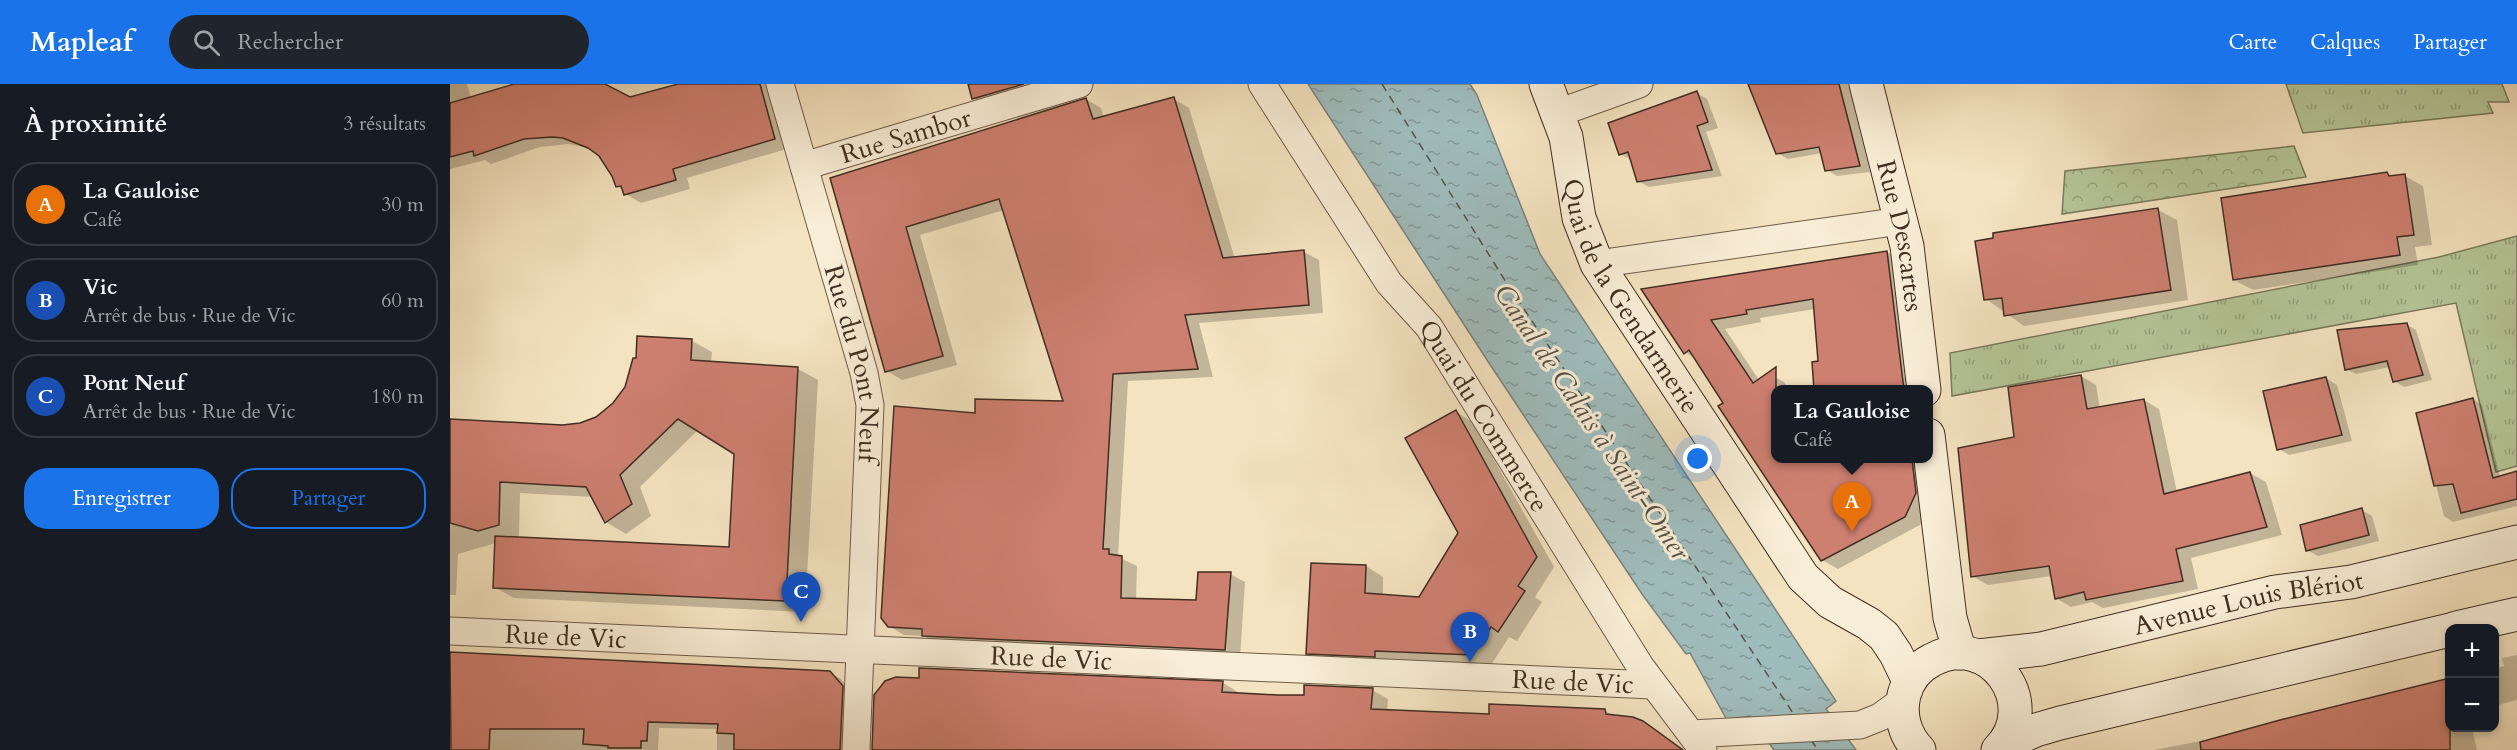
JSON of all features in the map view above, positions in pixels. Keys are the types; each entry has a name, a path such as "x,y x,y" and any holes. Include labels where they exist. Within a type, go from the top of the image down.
{"street":[{"name":"Rue du Pont Neuf","path":"780,84 864,373 870,405 856,750"},
{"name":"Rue Sambor","path":"804,166 1079,84"},
{"name":"Quai du Commerce","path":"1262,84 1389,283 1429,327 1653,685 1697,742"},
{"name":"Quai de la Gendarmerie","path":"1546,84 1566,137 1579,219 1597,264 1803,577 1830,602 1869,624 1884,636 1896,654 1906,691 1904,723 1910,749"},
{"path":"1558,113 1639,84"},
{"name":"Rue Descartes","path":"1866,84 1901,221 1911,273 1923,385"},
{"path":"1597,264 1901,221"},
{"path":"1932,463 1950,618 1969,655 1990,662 2001,672 2012,690 2015,718 2001,747"},
{"name":"Avenue Louis Blériot","path":"1906,691 1928,662 1940,656 2041,649 2276,591 2351,582 2517,542"},
{"path":"2473,624 2517,614"},
{"name":"Rue de Vic","path":"450,631 1653,685"},
{"path":"2001,747 2036,730 2060,723 2445,631"},
{"path":"1697,742 1732,733 1851,726 1880,717 1906,691"}],"green space":[{"path":"2286,84 2502,84 2509,102 2488,102 2493,113 2303,133"},
{"path":"2294,146 2306,177 2062,214 2065,171"},
{"path":"2517,236 2517,466 2496,472 2456,303 1952,396 1950,353 2439,257"}],"water":[{"name":"Canal de Calais à Saint-Omer","path":"1308,84 1470,84 1477,95 1540,254 1836,701 1826,709 1856,750 1774,750 1750,716 1727,720 1690,653 1686,654 1642,594"}],"building":[{"path":"514,84 605,84 630,97 678,84 760,84 775,139 673,169 676,180 624,195 621,186 616,187 599,156 588,148 563,138 524,139 474,156 473,151 450,157 450,103"},
{"path":"968,84 1024,84 972,99"},
{"path":"1748,84 1839,84 1860,166 1825,171 1819,147 1776,154"},
{"path":"1697,91 1708,122 1697,126 1712,170 1637,182 1628,152 1619,155 1608,123"},
{"path":"1174,97 1223,258 1304,250 1309,305 1185,315 1198,369 1113,374 1103,549 1109,549 1109,554 1122,556 1121,598 1196,600 1198,572 1231,572 1225,650 922,636 922,629 888,627 881,618 894,406 975,413 975,399 1063,401 999,199 906,227 943,356 885,372 830,178 1086,98 1093,119"},
{"path":"2387,172 2389,176 2405,174 2414,235 2397,237 2400,255 2233,280 2221,198"},
{"path":"2158,208 2171,290 2004,316 2002,298 1984,300 1975,241 1993,238 1993,233"},
{"path":"1887,251 1903,385 1814,385 1812,362 1818,361 1813,299 1746,310 1747,314 1711,320 1753,383 1776,367 1776,385 1771,385 1771,463 1912,463 1916,493 1905,517 1821,561 1718,406 1723,403 1689,350 1684,354 1641,289"},
{"path":"2407,323 2423,375 2393,382 2387,361 2345,370 2337,330"},
{"path":"637,336 692,339 691,360 798,367 786,601 493,588 495,536 729,547 734,454 678,419 620,475 632,504 605,523 586,487 500,482 499,525 478,531 450,523 450,419 562,425 580,423 596,417 613,403 625,387 633,358 636,358"},
{"path":"2081,375 2087,409 2144,399 2164,494 2250,472 2267,527 2176,549 2183,581 2086,600 2084,592 2055,599 2049,566 1971,577 1958,448 2014,437 2008,387"},
{"path":"2326,377 2342,435 2277,450 2263,391"},
{"path":"2473,398 2493,478 2517,471 2517,499 2461,513 2453,484 2434,486 2416,413"},
{"path":"1456,410 1537,557 1518,586 1525,591 1498,632 1491,627 1473,655 1375,651 1375,657 1306,654 1311,563 1366,565 1365,593 1419,597 1458,533 1405,438"},
{"path":"2362,508 2369,535 2306,551 2300,525"},
{"path":"450,652 830,671 843,686 840,750 734,750 734,734 717,733 718,724 648,722 647,741 641,741 641,748 608,748 608,746 583,744 584,729 490,729 489,750 451,750"},
{"path":"919,668 1223,681 1222,692 1278,695 1304,695 1304,685 1373,688 1371,709 1489,714 1489,704 1605,709 1606,714 1633,717 1643,721 1683,750 872,750 874,695 885,681 896,677 919,678"},
{"path":"2445,679 2445,732 2450,732 2450,750 2201,750 2200,742"}],"ferry route":[{"path":"1382,84 1506,282 1795,716"},
{"path":"1811,740 1818,750"}],"place":[{"name":"La Gauloise","path":"1852,532"},
{"name":"Pont Neuf","path":"801,622"},
{"name":"Vic","path":"1470,662"}]}
